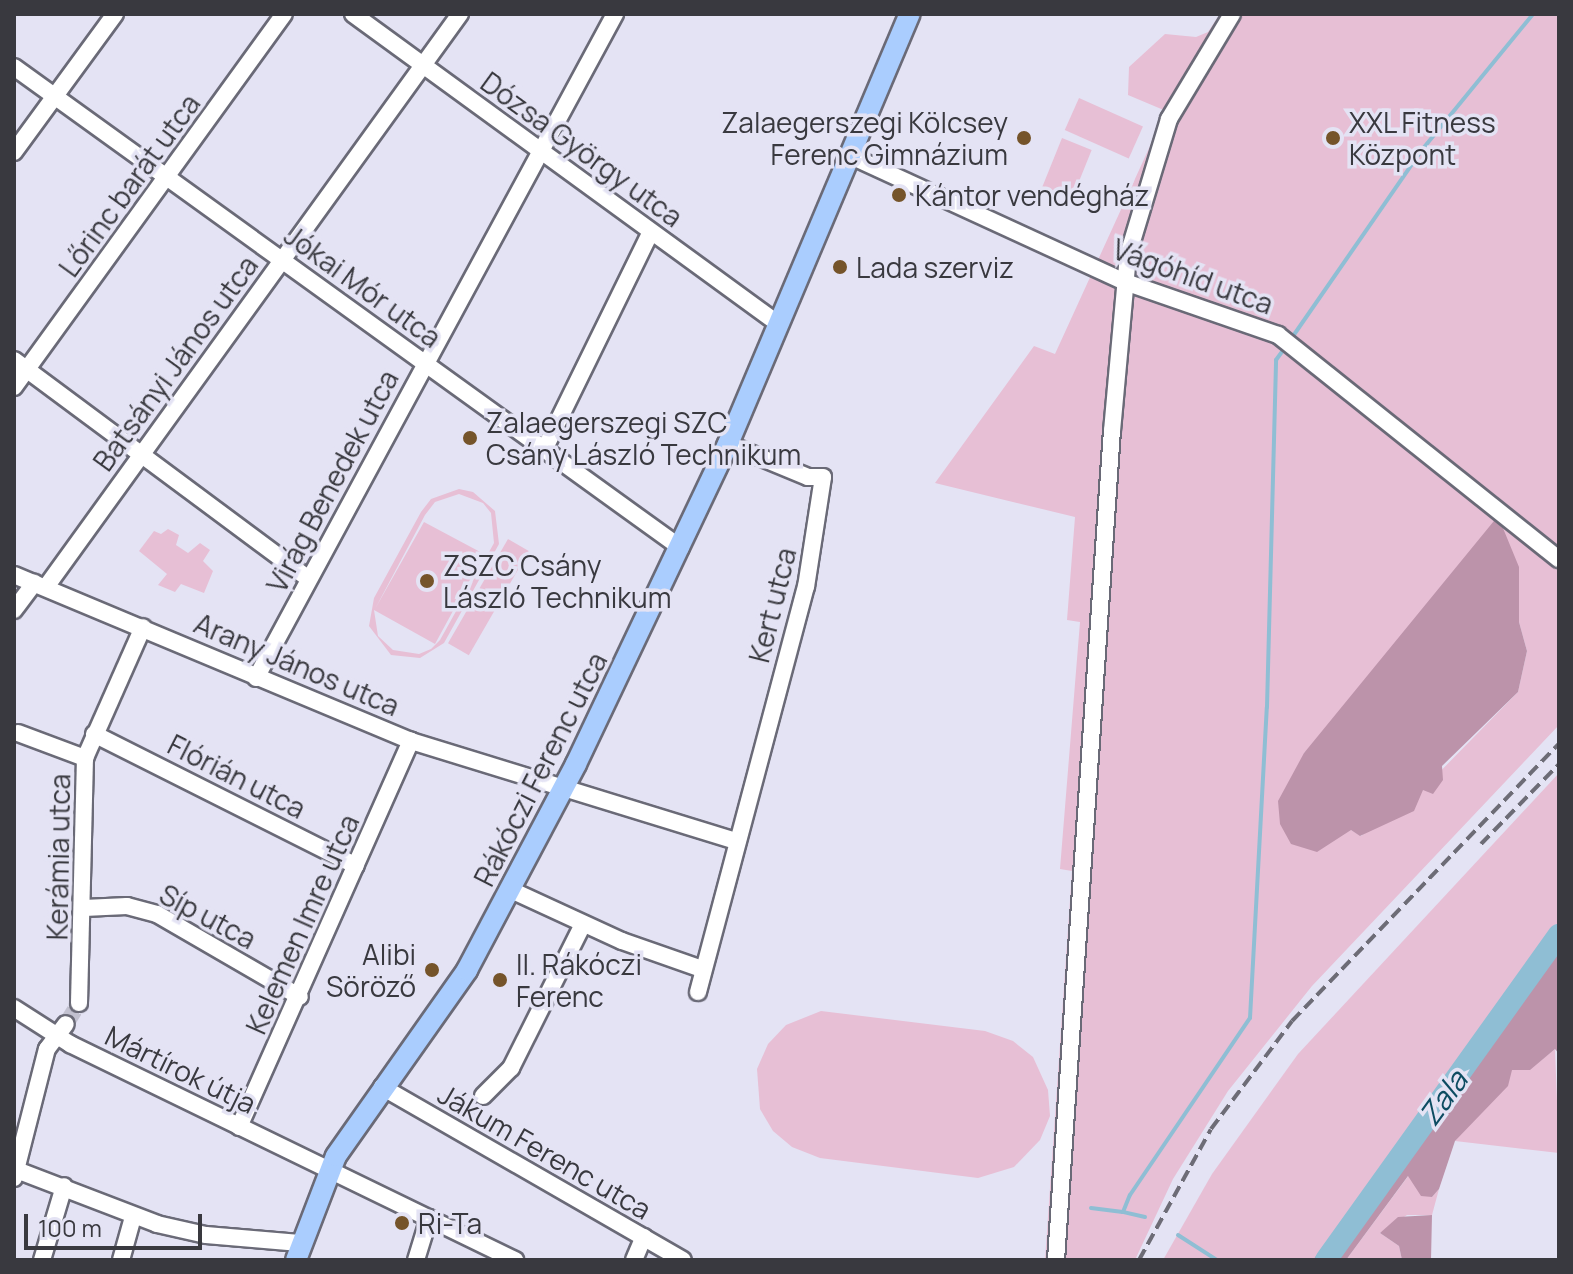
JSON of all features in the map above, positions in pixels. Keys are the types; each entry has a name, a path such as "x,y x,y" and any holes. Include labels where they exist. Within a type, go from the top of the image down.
{"main road":[{"name":"Rákóczi Ferenc utca","path":"298,1252 328,1172 382,1087 467,970 564,787 681,548 728,444 910,14"}],"street":[{"path":"14,152 115,14"},
{"name":"Lőrinc barát utca","path":"14,387 20,364 168,178 284,14"},
{"name":"Dózsa György utca","path":"353,14 780,325"},
{"name":"Batsányi János utca","path":"14,610 40,585 141,453 460,14"},
{"name":"Virág Benedek utca","path":"256,678 615,14"},
{"path":"1056,1260 1125,282 1158,144 1184,90 1232,14"},
{"name":"Jókai Mór utca","path":"14,67 681,548"},
{"name":"Vágóhíd utca","path":"851,156 1125,282 1210,314 1258,325 1288,342 1559,559"},
{"path":"544,450 651,232"},
{"path":"20,364 309,579"},
{"name":"Kert utca","path":"698,992 808,578 823,477 808,477 728,444"},
{"name":"Arany János utca","path":"14,575 411,741 564,787"},
{"name":"Kerámia utca","path":"79,1003 87,907 85,758 143,627"},
{"path":"18,733 85,758"},
{"name":"Flórián utca","path":"94,734 356,866"},
{"name":"Kelemen Imre utca","path":"239,1127 300,997 411,741"},
{"path":"564,787 736,841"},
{"path":"511,890 583,924 702,969"},
{"name":"Síp utca","path":"87,907 127,906 157,914 300,997"},
{"path":"483,1096 511,1068 583,924"},
{"name":"Mártírok útja","path":"14,1008 61,1029 328,1172 515,1260"},
{"path":"61,1029 15,1172 64,1186 133,1217 206,1235 298,1252"},
{"name":"Jákum Ferenc utca","path":"382,1087 466,1127 683,1260"},
{"path":"42,1260 64,1186"},
{"path":"121,1260 133,1217"},
{"path":"416,1260 429,1218"},
{"path":"634,1260 644,1237"}],"shaded area":[{"path":"1220,14 1559,14 1559,725 1312,986 1228,1091 1173,1179 1135,1260 1045,1260 1072,871 1060,869 1080,622 1067,620 1075,517 935,483 1034,346 1055,354 1166,111 1128,95 1129,67 1165,34 1196,37 1208,32","holes":["1519,567 1519,622 1527,651 1518,692 1423,789 1361,836 1351,830 1304,753"]},
{"path":"1079,98 1143,126 1129,158 1065,130"},
{"path":"1062,138 1092,150 1072,199 1042,187"},
{"path":"459,489 473,492 495,511 499,544 444,643 420,658 391,655 369,626 374,598 431,499","holes":["459,494 483,503 491,513 494,543 440,640 431,649 419,654 393,650 378,636 374,610 435,644 484,554 424,522 375,609 425,515 435,502"]},
{"path":"1498,516 1519,567 1519,622 1527,651 1518,692 1442,766 1443,780 1433,794 1423,790 1414,811 1360,836 1351,830 1317,852 1291,844 1280,824 1278,801 1304,753"},
{"path":"168,529 179,535 176,545 188,553 200,543 210,550 203,561 213,571 204,593 181,584 175,592 158,585 167,574 139,551 154,531 161,534"},
{"path":"508,539 529,551 500,600 480,588"},
{"path":"477,593 498,605 469,655 448,643"},
{"path":"1559,773 1559,921 1313,1260 1163,1260 1212,1174 1298,1054"},
{"path":"1559,921 1559,1054 1555,1049 1530,1070 1512,1070 1508,1086 1455,1141 1439,1189 1432,1197 1421,1196 1408,1176 1346,1260 1313,1260"},
{"path":"821,1011 985,1031 1013,1041 1033,1057 1048,1090 1050,1116 1040,1140 1014,1167 978,1178 820,1158 792,1147 773,1131 760,1109 757,1069 768,1044 786,1025"},
{"path":"1555,1049 1559,1153 1455,1141 1512,1069 1530,1069"},
{"path":"1409,1175 1432,1197 1439,1189 1432,1215 1407,1215 1380,1233 1399,1246 1402,1260 1346,1260"},
{"path":"1432,1215 1431,1260 1402,1260 1399,1246 1380,1233 1398,1217"}],"waterway":[{"path":"1291,339 1421,151 1533,14"},
{"path":"1145,1217 1123,1212 1130,1195 1250,1018 1267,707 1276,360 1286,346"},
{"name":"Zala","path":"1326,1260 1559,935"},
{"path":"1091,1208 1123,1212"},
{"path":"1178,1235 1217,1260"}],"tunnel":[{"path":"66,1024 79,1003"},
{"path":"469,1121 483,1096"}],"railway":[{"path":"1139,1260 1211,1129 1292,1021 1559,744"},
{"path":"1481,844 1559,764"}],"place":[{"name":"Zalaegerszegi Kölcsey Ferenc Gimnázium","path":"1024,138"},
{"name":"XXL Fitness Központ","path":"1333,138"},
{"name":"Kántor vendégház","path":"899,195"},
{"name":"Lada szerviz","path":"840,267"},
{"name":"Zalaegerszegi SZC Csány László Technikum","path":"470,438"},
{"name":"ZSZC Csány László Technikum","path":"427,581"},
{"name":"Alibi Söröző","path":"432,970"},
{"name":"II. Rákóczi Ferenc","path":"500,980"},
{"name":"Ri-Ta","path":"402,1223"}]}
